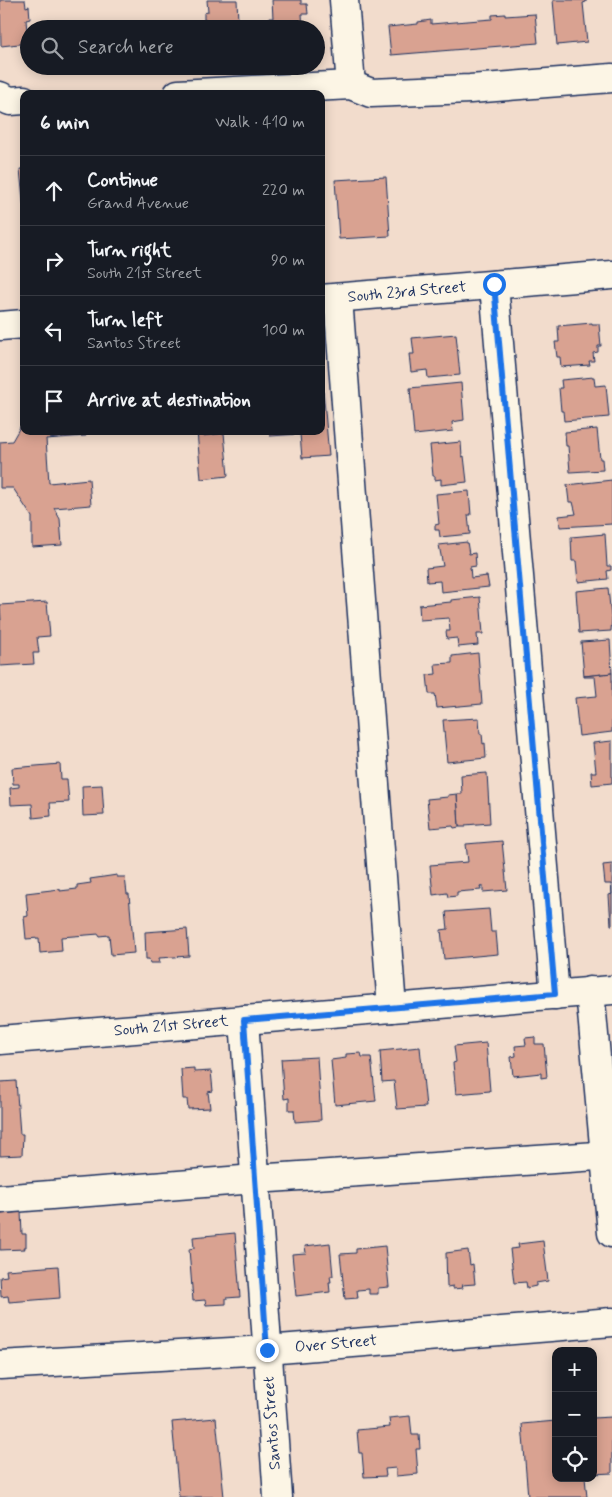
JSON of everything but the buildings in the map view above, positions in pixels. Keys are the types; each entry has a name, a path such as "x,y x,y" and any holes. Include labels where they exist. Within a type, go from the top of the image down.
{"street":[{"path":"344,0 351,85"},
{"path":"255,90 351,85 371,93 470,89 612,78"},
{"path":"0,96 10,101 20,100"},
{"name":"South 23rd Street","path":"330,298 612,275"},
{"path":"494,284 555,994"},
{"path":"330,298 392,1008"},
{"path":"0,326 20,324"},
{"path":"601,991 612,1233"},
{"name":"South 21st Street","path":"0,1040 601,991"},
{"name":"Santos Street","path":"244,1020 278,1497"},
{"path":"0,1199 255,1179 609,1155"},
{"name":"Over Street","path":"0,1365 267,1350 612,1322"}],"route":[{"path":"267,1350 244,1020 555,994 494,284"}]}
